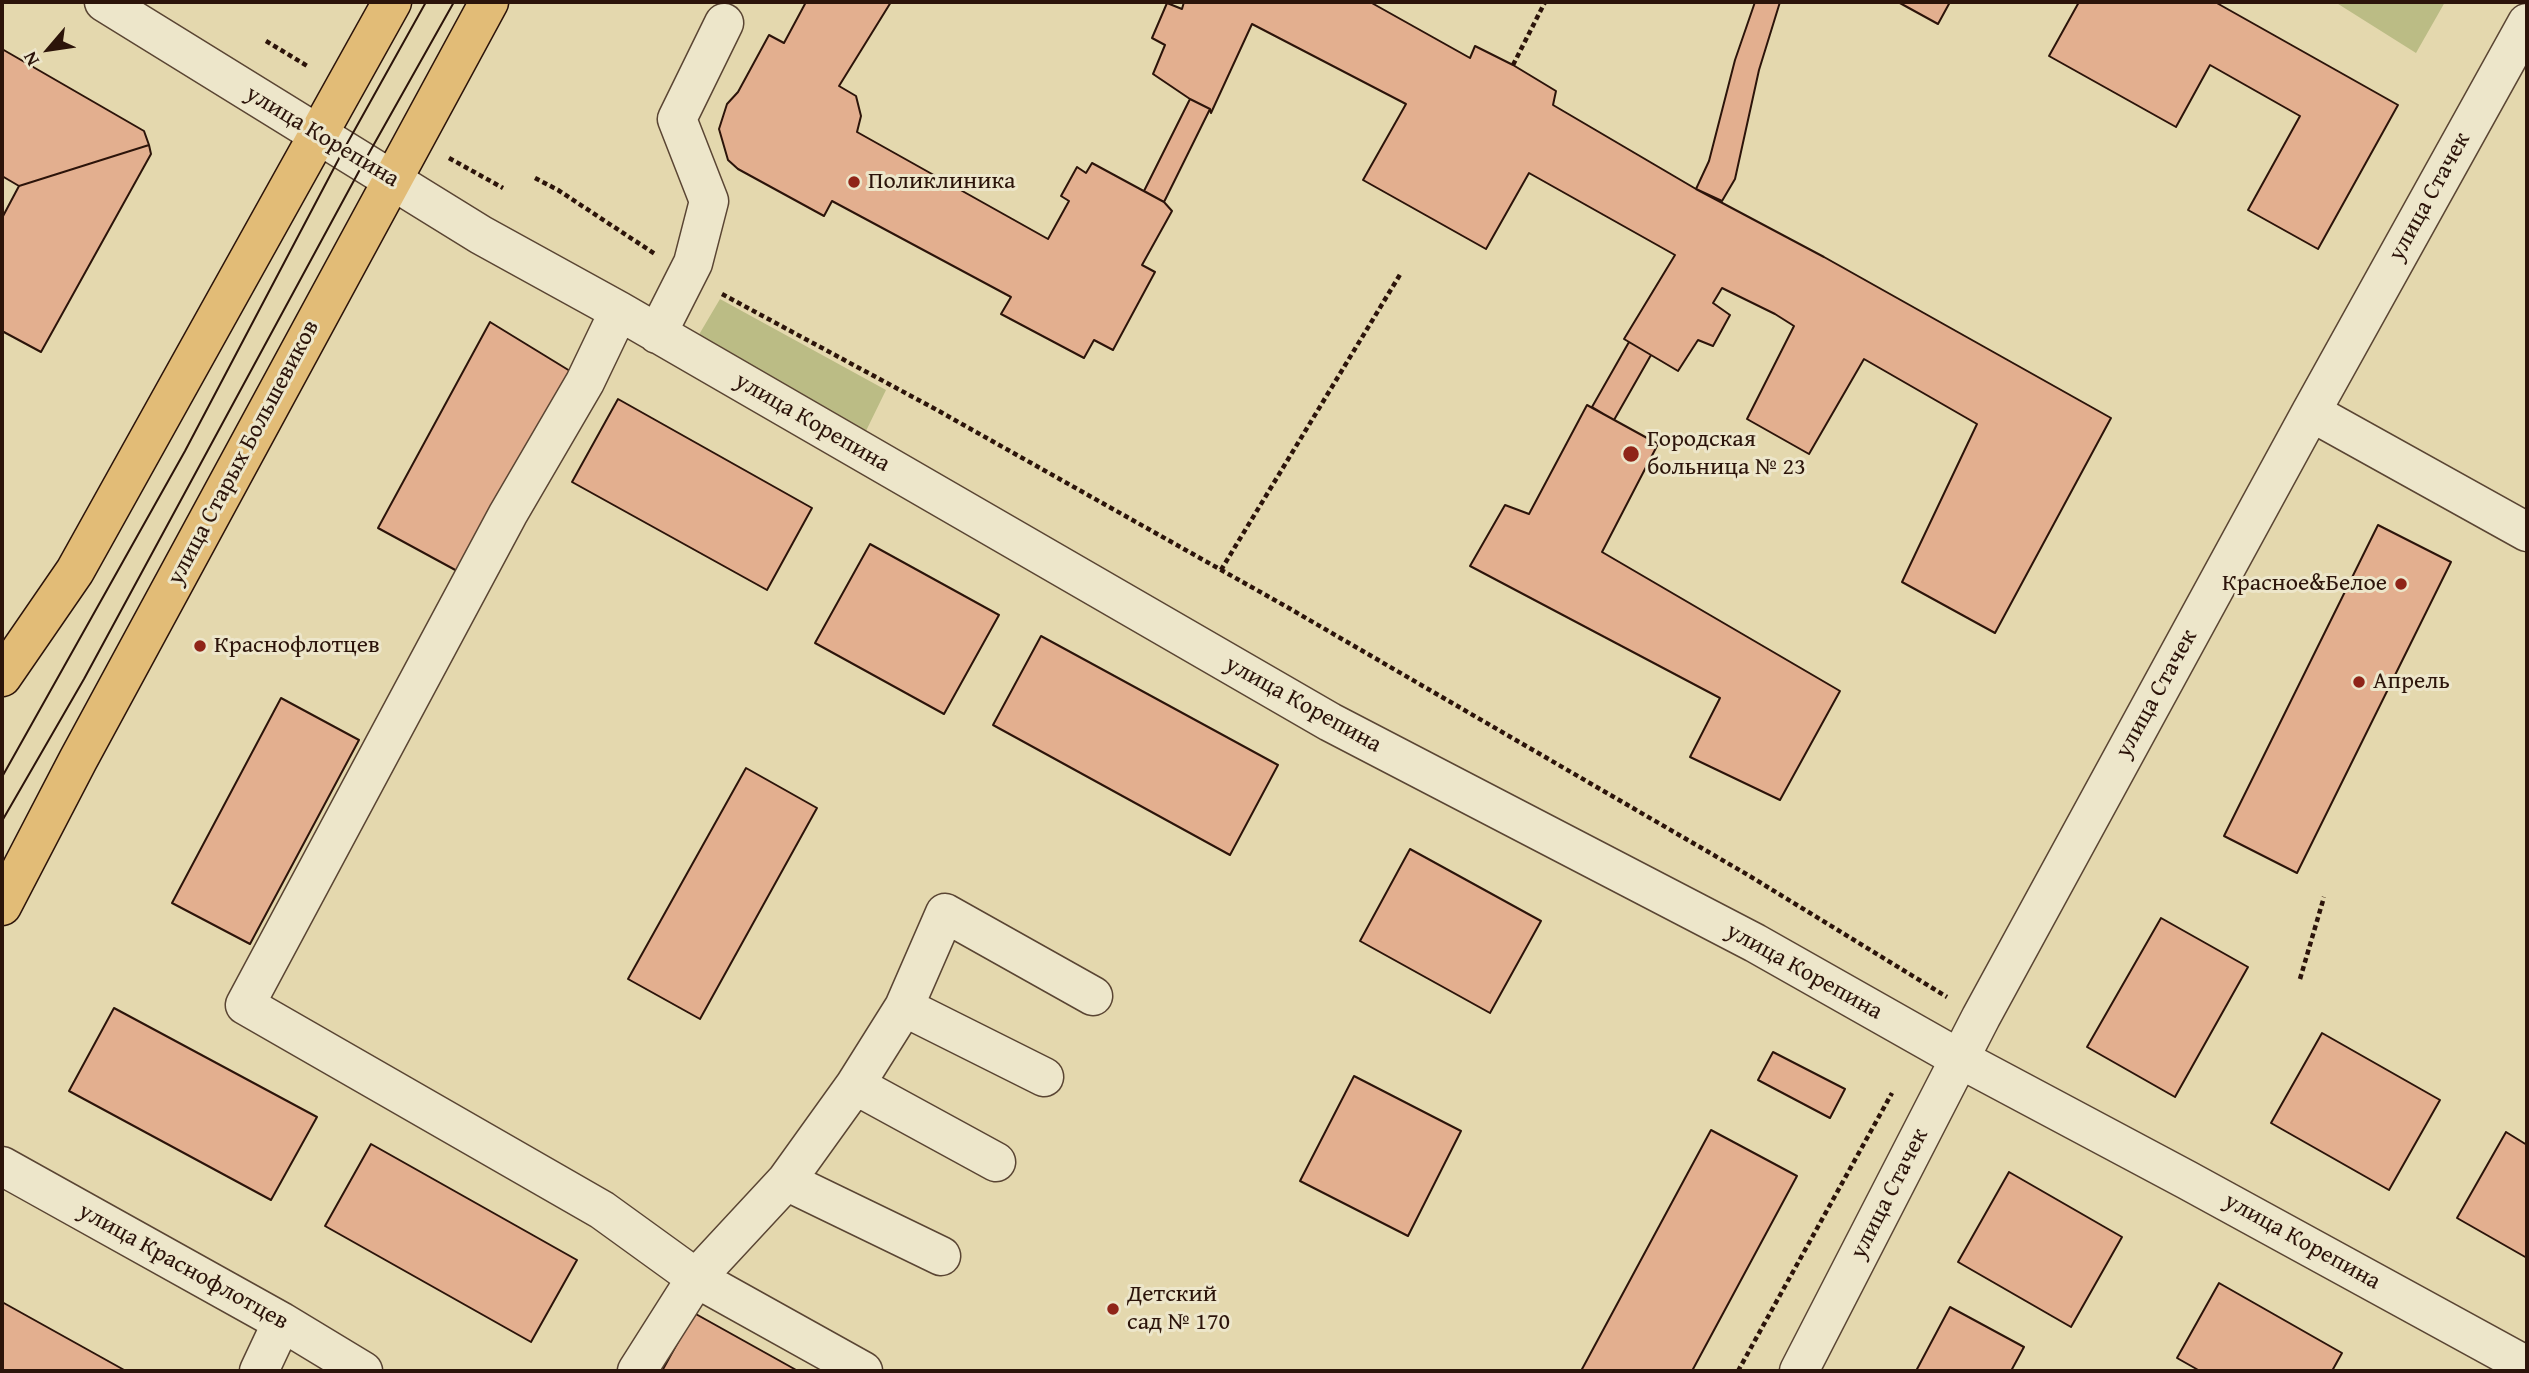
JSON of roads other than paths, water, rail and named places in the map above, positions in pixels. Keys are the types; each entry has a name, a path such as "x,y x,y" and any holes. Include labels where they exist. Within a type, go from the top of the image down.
{"main road":[{"path":"2,677 75,571 331,142 392,2"},
{"name":"улица Старых Большевиков","path":"2,906 84,748 489,2"}],"street":[{"name":"улица Корепина","path":"104,2 481,235 619,311 1330,722 1755,943 1960,1059 2188,1180 2527,1366"},
{"path":"657,334 693,263 709,201 677,119 724,23"},
{"name":"улица Стачек","path":"1799,1371 1981,1017 2527,23"},
{"path":"619,311 585,382 508,514 245,1005 602,1210 696,1278 863,1371"},
{"path":"2311,412 2527,531"},
{"path":"637,1371 696,1278 786,1181 855,1085 904,1007 945,913 1093,996"},
{"path":"904,1007 1044,1077"},
{"path":"855,1085 996,1162"},
{"name":"улица Краснофлотцев","path":"2,1166 282,1322 363,1371"},
{"path":"786,1181 941,1256"},
{"path":"259,1371 282,1322"}],"tram line":[{"path":"2,777 185,451 344,149 426,2"},
{"path":"2,821 84,679 364,162 454,2"}],"place":[{"name":"Поликлиника","path":"854,182"},
{"name":"Городская больница № 23","path":"1631,454"},
{"name":"Красное&Белое","path":"2401,584"},
{"name":"Краснофлотцев","path":"200,646"},
{"name":"Апрель","path":"2359,682"},
{"name":"Детский сад № 170","path":"1113,1309"}]}
